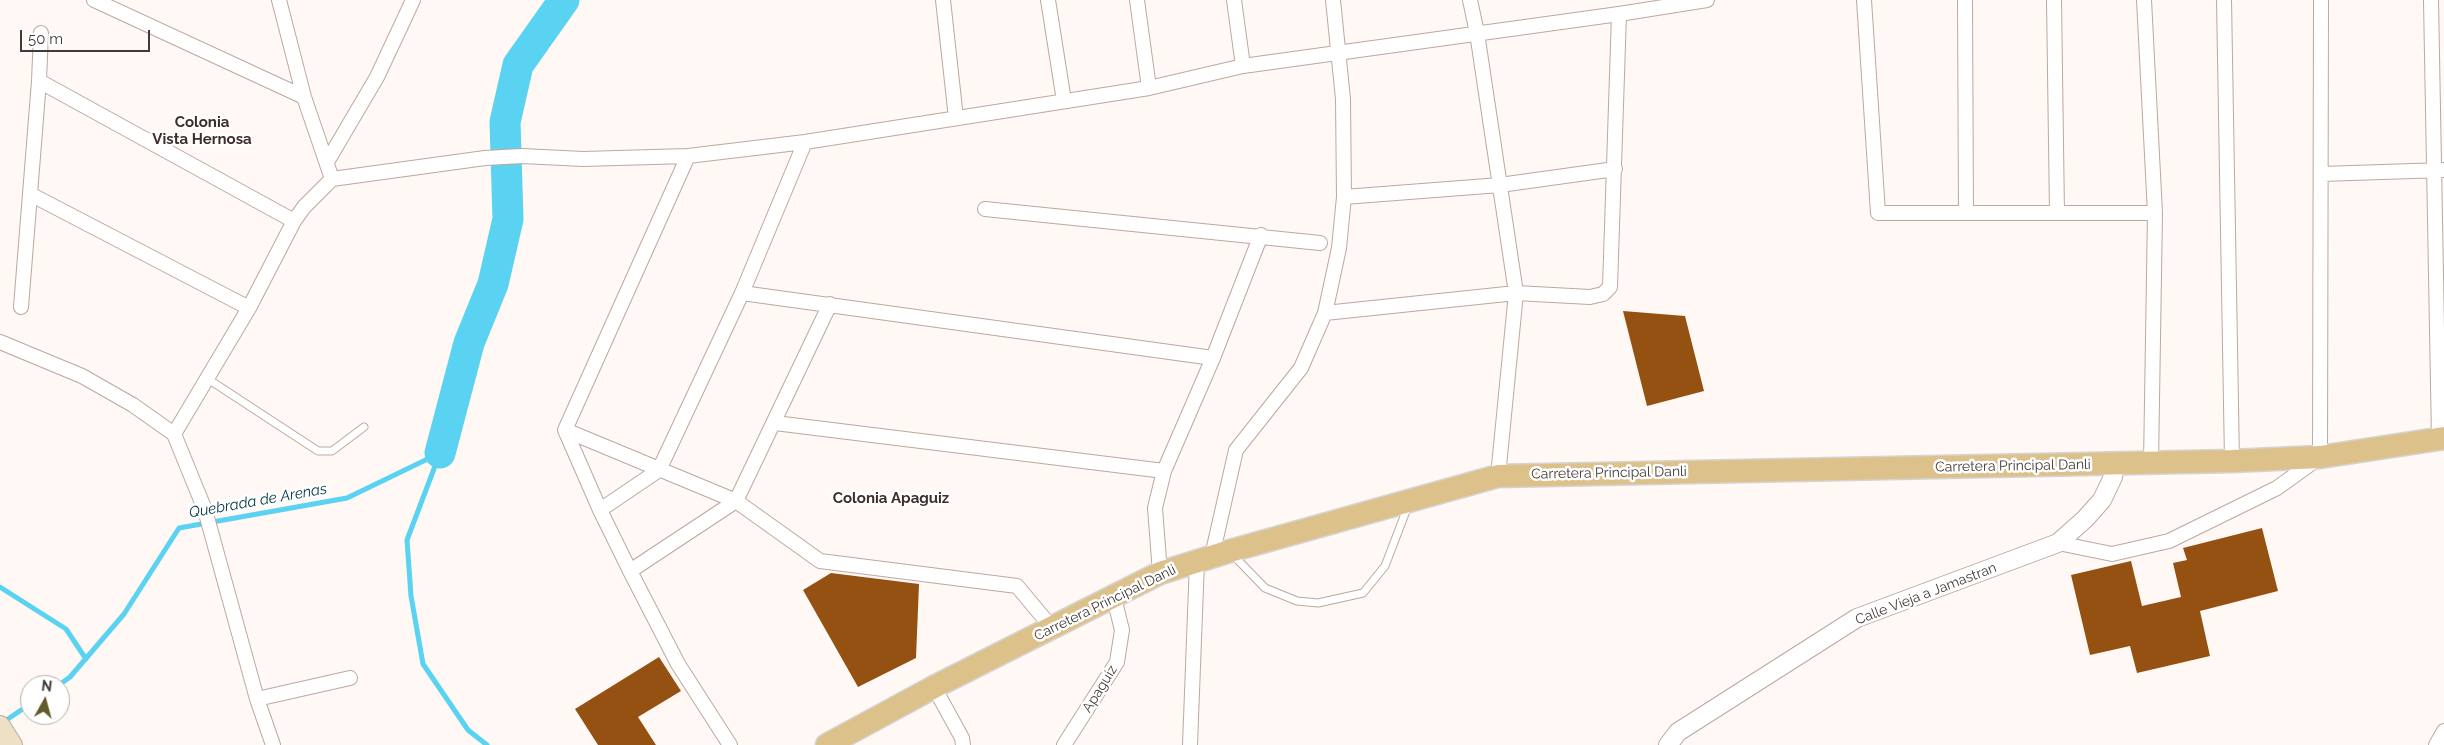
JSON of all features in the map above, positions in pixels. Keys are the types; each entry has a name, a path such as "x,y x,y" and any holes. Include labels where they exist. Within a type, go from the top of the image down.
{"main road":[{"name":"Carretera Principal Danli","path":"827,745 934,688 1160,573 1213,556 1498,476 2232,461 2320,457 2441,438"}],"street":[{"path":"94,0 304,97"},
{"path":"279,0 304,97 332,179"},
{"path":"327,162 377,77 413,0"},
{"path":"943,0 956,118"},
{"path":"1048,0 1064,101"},
{"path":"1137,0 1149,88"},
{"path":"1234,0 1243,66"},
{"path":"1190,745 1213,556 1236,450 1301,368 1325,313 1339,248 1344,197 1340,54 1333,0"},
{"path":"1470,0 1477,33 1516,293 1498,476"},
{"path":"174,434 249,308 294,221 304,207 332,179 484,158 522,156 583,159 688,156 804,142 1149,88 1243,66 1340,54 1707,0"},
{"path":"1864,0 1878,213 2155,213"},
{"path":"1965,0 1966,213"},
{"path":"2054,0 2057,213"},
{"path":"2144,0 2155,213 2151,463"},
{"path":"2224,0 2232,461"},
{"path":"2058,543 2112,554 2169,541 2277,488 2320,457 2321,0"},
{"path":"2431,0 2439,170 2441,438"},
{"path":"1325,313 1516,293 1590,297 1603,294 1610,287 1619,14"},
{"path":"21,307 41,33"},
{"path":"39,81 294,221"},
{"path":"600,510 659,470 742,293 804,142"},
{"path":"688,156 564,430 600,510 678,664 730,745"},
{"path":"1344,197 1500,185 1615,169"},
{"path":"2320,174 2439,170"},
{"path":"30,194 249,308"},
{"path":"985,209 1261,235 1320,243"},
{"path":"1160,573 1155,508 1164,471 1213,358 1261,235"},
{"path":"742,293 1213,358"},
{"path":"630,571 736,501 775,424 830,304"},
{"path":"0,342 82,376 133,405 174,434 205,510 257,699 273,745"},
{"path":"775,424 1164,471"},
{"path":"564,430 736,501 820,561 1017,586 1052,628"},
{"name":"Calle Vieja a Jamastran","path":"1668,745 1678,732 1857,618 2058,543 2085,519 2102,500 2109,489 2115,464"},
{"name":"Apaguiz","path":"1064,745 1118,662 1122,630 1114,598"},
{"path":"257,699 350,678"},
{"path":"934,688 962,738 963,745"},
{"path":"2436,745 2444,731"}],"lane":[{"path":"208,379 318,451 332,451 364,427"},
{"path":"1213,556 1265,588 1297,601 1318,603 1363,593 1385,566 1410,500"}],"building":[{"path":"1623,311 1685,316 1704,391 1647,406"},
{"path":"2262,528 2278,591 2200,611 2210,656 2137,673 2130,646 2090,655 2071,575 2131,561 2142,606 2181,597 2173,563 2187,560 2183,548"},
{"path":"831,573 919,584 916,658 858,687 803,590"},
{"path":"659,657 681,691 638,717 656,745 598,745 575,709"}],"waterway":[{"path":"440,453 469,343 493,284 508,219 505,122 518,65 564,0"},
{"path":"440,453 407,540 411,596 423,664 468,730 487,745"},
{"name":"Quebrada de Arenas","path":"70,677 124,614 179,528 347,498 440,453"},
{"path":"0,587 66,629 86,659"},
{"name":"Quebrada de Arenas","path":"2,723 20,711"}],"district":[{"name":"Colonia Vista Hernosa","path":"202,130"},
{"name":"Colonia Apaguiz","path":"891,498"}]}
